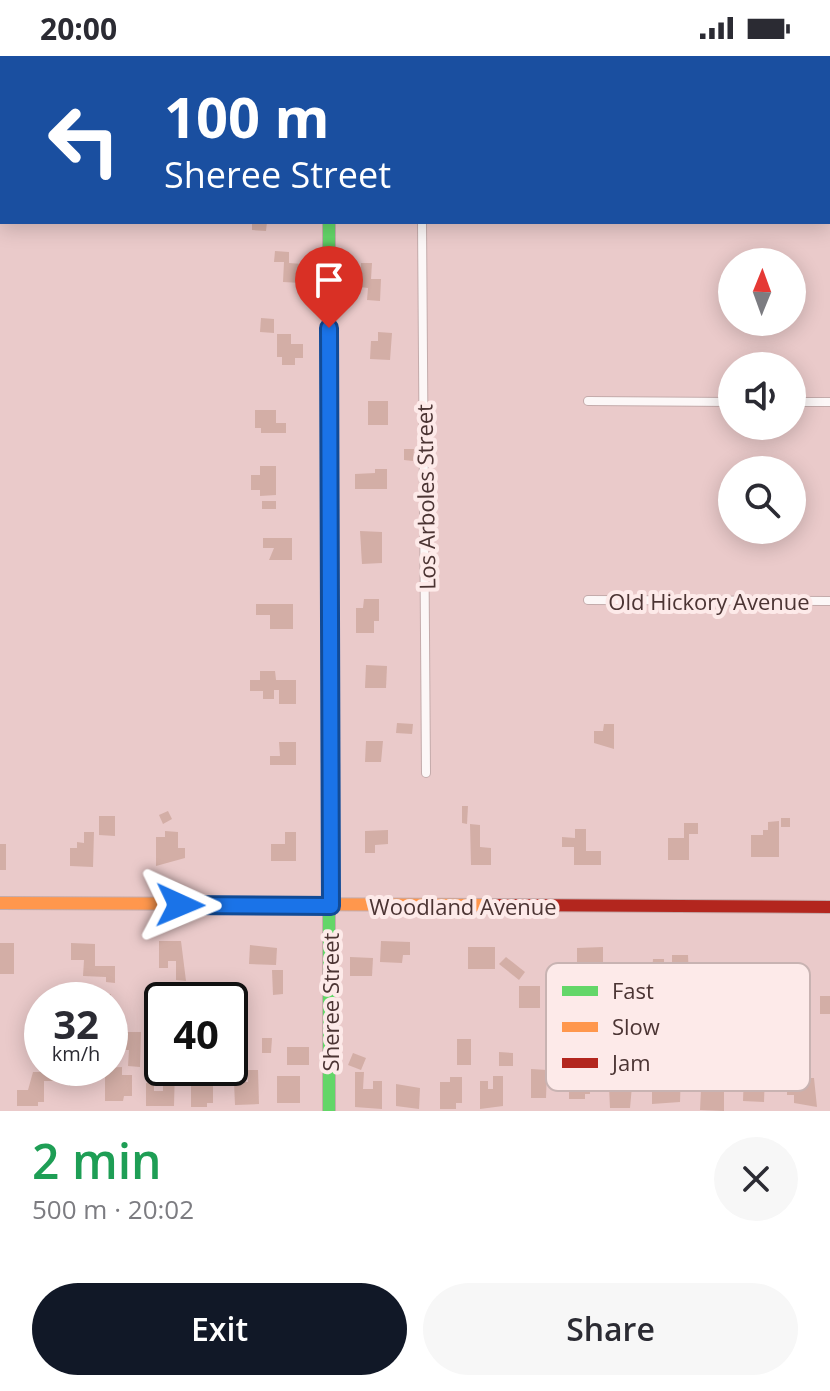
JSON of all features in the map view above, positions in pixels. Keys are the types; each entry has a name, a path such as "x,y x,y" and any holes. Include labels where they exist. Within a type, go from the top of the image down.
{"street":[{"name":"Sheree Street","path":"329,224 329,1111"},
{"name":"Los Arboles Street","path":"422,224 426,773"},
{"path":"588,401 718,402"},
{"path":"806,402 830,402"},
{"name":"Old Hickory Avenue","path":"588,600 830,601"},
{"name":"Woodland Avenue","path":"0,903 830,907"}],"building":[{"path":"252,224 267,224 266,231 252,230"},
{"path":"275,251 289,252 289,263 302,264 302,283 283,282 284,262 274,262"},
{"path":"361,263 372,263 371,279 381,279 380,301 367,300 368,288 360,287"},
{"path":"261,318 274,319 274,333 260,332"},
{"path":"378,332 392,333 390,360 370,359 371,341 378,341"},
{"path":"277,334 291,334 291,344 303,344 303,358 295,358 295,365 282,365 282,357 277,357"},
{"path":"368,401 388,401 388,425 368,425"},
{"path":"255,410 276,410 276,423 286,423 286,433 261,433 261,428 255,428"},
{"path":"404,449 414,449 413,461 404,460"},
{"path":"260,466 276,466 276,495 260,496 260,490 251,490 251,475 260,475"},
{"path":"375,469 387,469 387,489 355,489 355,474 375,473"},
{"path":"262,501 276,501 276,509 262,509"},
{"path":"360,531 382,532 382,563 362,564"},
{"path":"263,538 292,538 292,560 269,560 274,548 263,548"},
{"path":"364,599 379,599 379,621 374,621 374,633 356,633 356,608 363,608"},
{"path":"256,604 293,604 293,629 270,629 270,615 256,615"},
{"path":"366,665 387,666 386,688 365,688"},
{"path":"260,671 275,671 276,680 296,680 296,704 279,704 279,690 274,690 274,699 263,699 263,691 250,691 250,680 260,680"},
{"path":"397,723 413,724 412,734 396,733"},
{"path":"604,724 614,724 614,749 594,743 594,731 603,731"},
{"path":"366,741 383,741 381,762 365,762"},
{"path":"279,742 296,742 296,765 270,765 270,756 280,756"},
{"path":"462,806 468,806 467,824 462,823"},
{"path":"168,811 172,819 163,824 159,815"},
{"path":"99,816 115,816 115,836 99,835"},
{"path":"781,818 790,818 790,827 781,827"},
{"path":"779,821 779,857 751,857 751,835 763,835 763,830 768,830 768,822"},
{"path":"684,823 698,823 698,834 689,834 689,860 668,860 668,838 684,838"},
{"path":"470,824 480,825 480,847 491,848 491,865 471,865"},
{"path":"575,829 586,829 586,851 601,851 601,865 574,865 574,847 562,847 562,837 575,838"},
{"path":"388,830 388,844 375,845 375,853 365,853 365,831"},
{"path":"165,831 178,832 178,848 185,848 185,858 156,866 156,837 165,837"},
{"path":"84,832 94,832 93,867 70,866 70,848 77,848 77,842 84,843"},
{"path":"285,832 296,832 296,861 271,861 271,844 285,844"},
{"path":"0,844 6,844 6,870 0,870"},
{"path":"159,941 181,941 186,981 176,980 176,961 168,961 168,968 159,968"},
{"path":"381,941 410,942 410,955 403,955 402,963 380,962"},
{"path":"0,943 14,943 14,974 0,974"},
{"path":"71,943 95,944 95,966 115,966 115,982 106,982 106,977 83,976 84,960 71,960"},
{"path":"250,945 277,948 276,965 249,964"},
{"path":"468,947 495,947 495,969 468,969"},
{"path":"603,947 603,963 577,963 577,948"},
{"path":"672,955 688,955 688,963 672,963"},
{"path":"350,957 373,958 372,976 350,976"},
{"path":"506,957 525,972 519,980 499,964"},
{"path":"653,959 664,959 664,963 653,963"},
{"path":"272,970 283,970 283,994 273,995"},
{"path":"519,986 540,986 540,1008 519,1008"},
{"path":"820,996 830,996 830,1014 820,1014"},
{"path":"128,1032 141,1032 140,1067 128,1066"},
{"path":"262,1038 272,1038 271,1053 262,1053"},
{"path":"457,1039 471,1039 471,1065 457,1065"},
{"path":"287,1047 309,1047 309,1065 287,1065"},
{"path":"499,1052 513,1053 513,1066 499,1066"},
{"path":"353,1053 366,1058 361,1070 348,1065"},
{"path":"531,1069 546,1070 546,1098 531,1098"},
{"path":"248,1070 258,1070 259,1104 235,1105 234,1086 248,1086"},
{"path":"355,1072 364,1072 363,1089 373,1089 373,1081 382,1081 382,1109 355,1107"},
{"path":"128,1075 132,1075 132,1096 124,1096 123,1101 105,1101 105,1086 128,1086"},
{"path":"277,1076 300,1076 300,1103 277,1103"},
{"path":"493,1076 503,1076 503,1106 480,1109 480,1081 488,1081 488,1089 493,1089"},
{"path":"450,1077 462,1077 462,1103 456,1103 456,1109 440,1109 440,1082 450,1082"},
{"path":"810,1078 814,1078 817,1107 794,1103 794,1095 787,1095 787,1091 810,1091"},
{"path":"396,1084 420,1088 419,1109 396,1106"},
{"path":"29,1086 44,1086 44,1102 38,1102 38,1106 17,1106 17,1090 28,1090"},
{"path":"146,1086 154,1086 154,1091 163,1091 163,1086 175,1086 174,1106 146,1106"},
{"path":"191,1086 213,1086 213,1103 207,1103 207,1107 191,1107"},
{"path":"569,1091 590,1091 590,1094 585,1094 585,1099 569,1099"},
{"path":"609,1091 632,1091 630,1108 610,1108"},
{"path":"652,1091 680,1091 680,1102 652,1104"},
{"path":"701,1091 724,1091 724,1111 700,1110"},
{"path":"743,1091 764,1091 764,1102 743,1101"}],"traffic: fast":[{"path":"329,224 329,1111"}],"traffic: slow":[{"path":"0,903 493,905"}],"traffic: jam":[{"path":"493,905 830,907"}],"route":[{"path":"180,905 331,906 329,328"}]}
